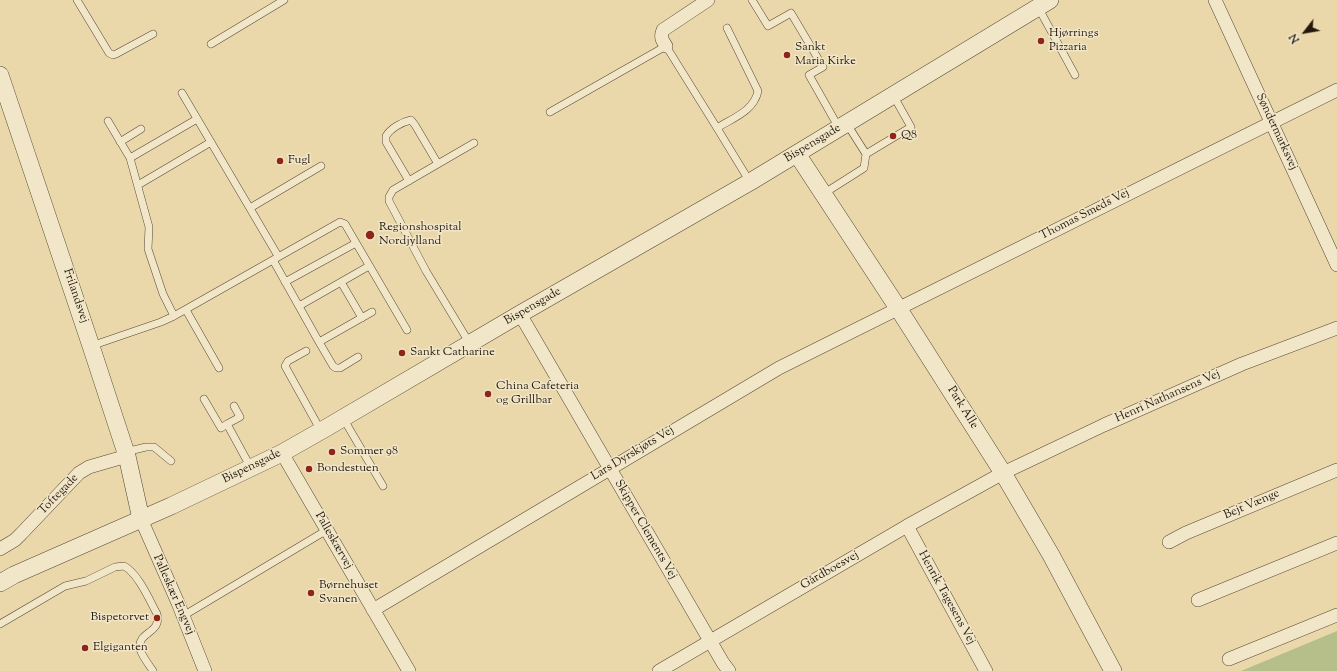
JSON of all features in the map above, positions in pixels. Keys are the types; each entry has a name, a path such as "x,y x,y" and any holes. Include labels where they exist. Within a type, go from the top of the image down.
{"street":[{"path":"666,46 661,38 663,30 708,0"},
{"name":"Søndermarksvej","path":"1215,0 1337,264"},
{"name":"Bispensgade","path":"0,583 14,575 141,519 282,453 750,182 1039,4"},
{"name":"Frilandsvej","path":"0,75 126,454 141,519"},
{"name":"Thomas Smeds Vej","path":"898,308 1337,90"},
{"name":"Park Alle","path":"797,154 898,308 1002,473 1051,555 1113,671"},
{"name":"Lars Dyrskjøts Vej","path":"373,610 608,468 779,368 898,308"},
{"name":"Skipper Clements Vej","path":"520,314 608,468 729,671"},
{"name":"Henri Nathansens Vej","path":"1002,473 1104,425 1242,364 1337,328"},
{"name":"Palleskærvej","path":"282,453 408,671"},
{"name":"Toftegade","path":"0,549 15,540 79,473 89,467 126,454"},
{"name":"Bejt Vænge","path":"1169,542 1186,533 1337,470"},
{"name":"Gårdboesvej","path":"659,671 907,526 1002,473"},
{"name":"Palleskær Engvej","path":"141,519 205,671"},
{"name":"Henrik Tagesens Vej","path":"907,526 986,671"},
{"path":"1198,600 1337,542"},
{"path":"1229,659 1337,615"}],"lane":[{"path":"87,0 79,3 110,53 113,55 153,34"},
{"path":"211,44 284,0"},
{"path":"752,0 768,26 791,13 823,67 809,75 843,126 866,154 864,168 823,194"},
{"path":"1039,4 1075,75"},
{"path":"717,128 749,108 758,91 727,28"},
{"path":"550,112 666,46 750,182"},
{"path":"182,93 250,208 276,258 285,282 333,366 340,368 358,357"},
{"path":"866,154 911,127 893,95"},
{"path":"130,158 197,119"},
{"path":"409,181 386,142 386,136 389,131 406,121 411,120 415,125 438,164"},
{"path":"108,121 130,158 150,227 148,249 163,294 174,316"},
{"path":"120,142 141,129"},
{"path":"138,184 211,142"},
{"path":"470,344 426,271 389,201 390,193 393,190 474,143"},
{"path":"250,208 321,166"},
{"path":"91,346 161,322 174,316 340,222 344,223 407,330"},
{"path":"285,282 356,243"},
{"path":"299,306 369,266"},
{"path":"341,282 362,318"},
{"path":"186,310 219,368"},
{"path":"319,342 372,312"},
{"path":"306,351 288,361 285,366 321,431"},
{"path":"204,398 221,428 240,417 234,406"},
{"path":"343,418 383,486"},
{"path":"227,424 251,468"},
{"path":"126,454 146,447 154,447 171,461"},
{"path":"183,616 326,530"},
{"path":"0,624 65,586 86,581 115,567 124,566 132,572 158,614 158,624 152,631 144,636 140,649 153,671"}],"green space":[{"path":"1337,631 1337,671 1241,671"}],"place":[{"name":"Hjørrings Pizzaria","path":"1041,41"},
{"name":"Sankt Maria Kirke","path":"787,55"},
{"name":"Q8","path":"893,136"},
{"name":"Fugl","path":"280,161"},
{"name":"Regionshospital Nordjylland","path":"370,235"},
{"name":"Sankt Catharine","path":"402,353"},
{"name":"China Cafeteria og Grillbar","path":"488,394"},
{"name":"Sommer 98","path":"332,452"},
{"name":"Bondestuen","path":"309,469"},
{"name":"Børnehuset Svanen","path":"311,593"},
{"name":"Bispetorvet","path":"157,618"},
{"name":"Elgiganten","path":"85,648"}]}
